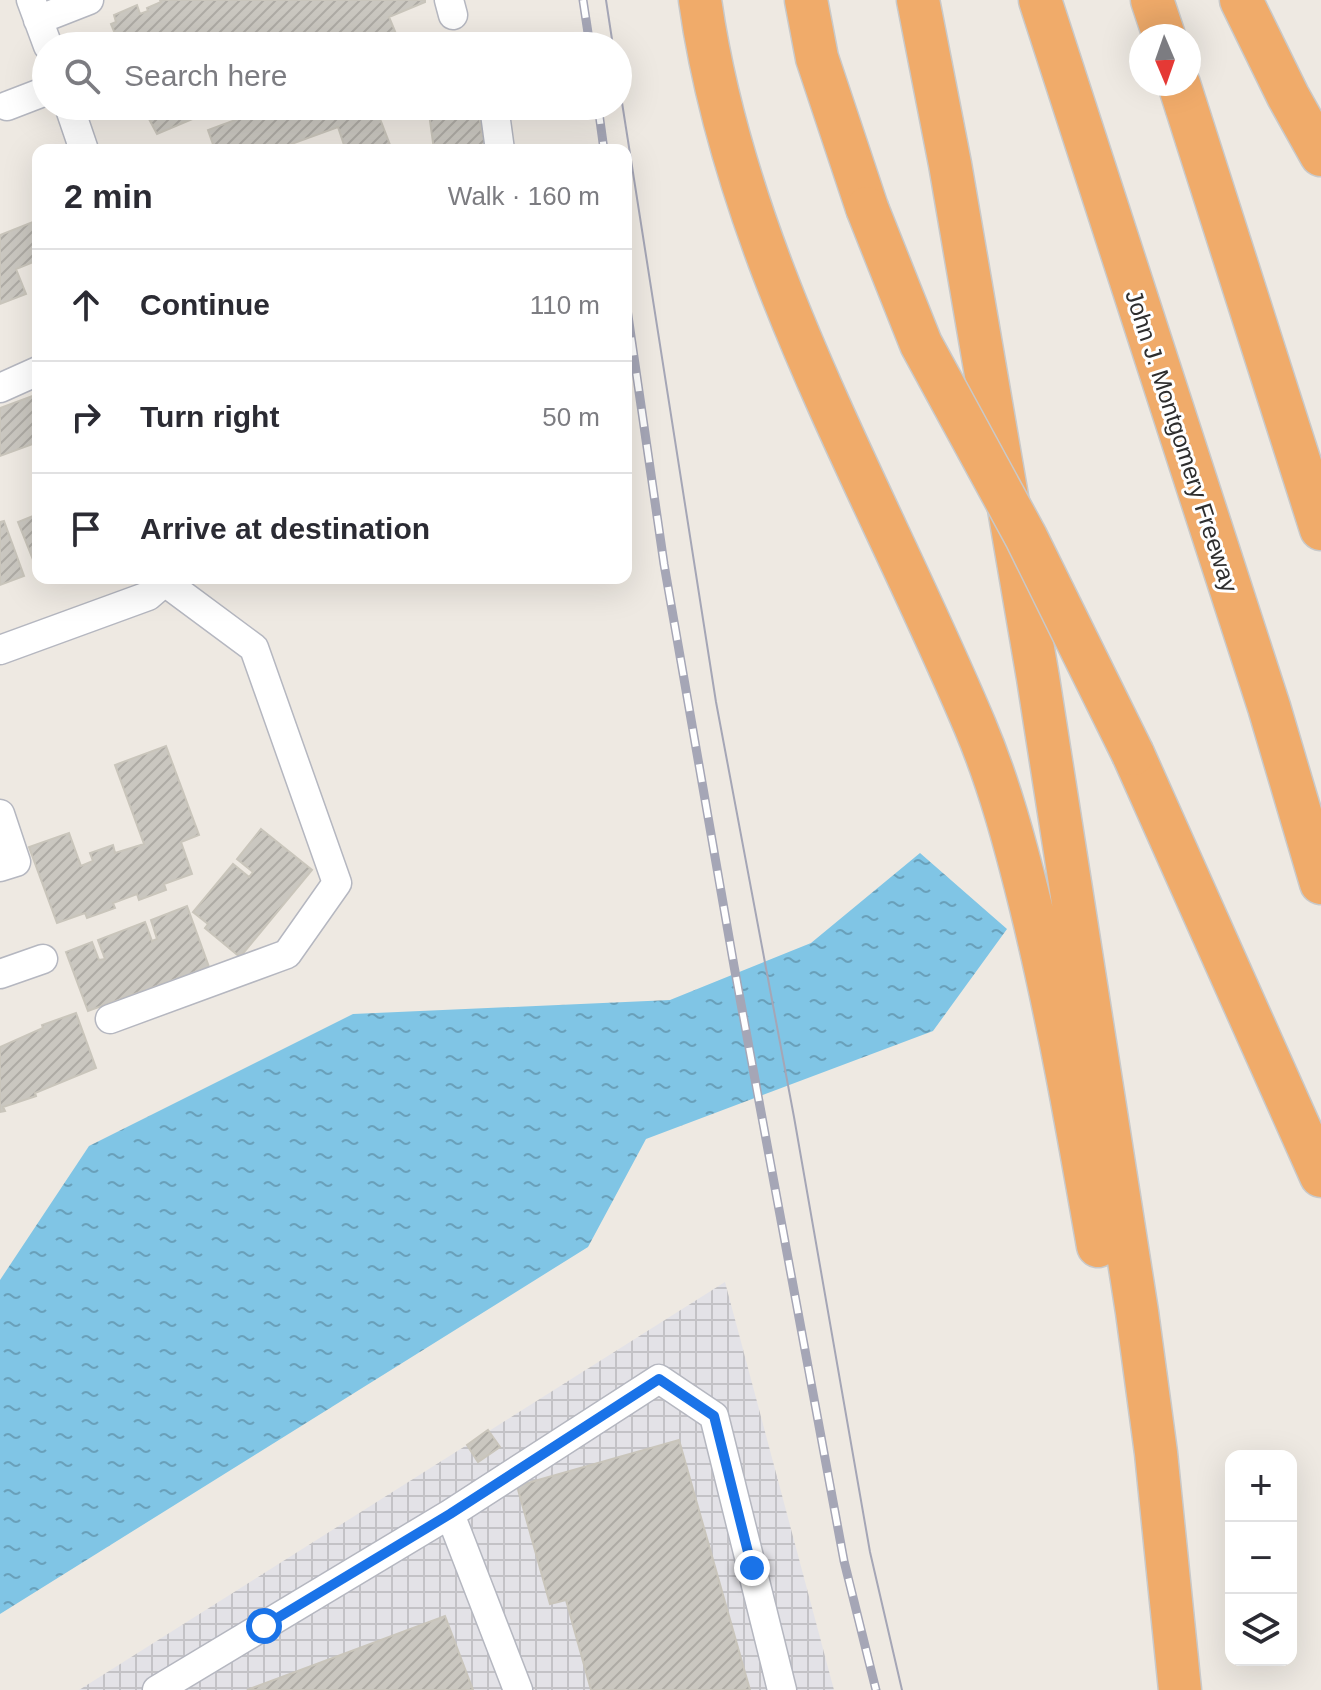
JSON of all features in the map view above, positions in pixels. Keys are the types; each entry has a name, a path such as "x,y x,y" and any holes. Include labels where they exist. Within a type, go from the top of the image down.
{"highway":[{"path":"700,0 704,33 729,143 763,244 804,344 976,729 1010,824 1055,1001 1110,1311 1156,1453"},
{"path":"806,0 817,58 867,208 921,344 1026,537 1133,754 1321,1176"},
{"path":"918,0 950,164 1038,678 1137,1312 1156,1453 1180,1690"},
{"name":"John J. Montgomery Freeway","path":"1040,0 1269,707 1321,883"},
{"path":"1152,0 1160,24"},
{"path":"1241,0 1321,155"},
{"path":"1183,96 1321,529"}],"street":[{"path":"39,22 89,0"},
{"path":"7,106 32,96"},
{"path":"74,120 82,144"},
{"path":"496,120 499,144"},
{"path":"0,388 32,374"},
{"path":"0,650 148,596 162,584"},
{"path":"110,1019 287,954 337,883 254,648 172,584"},
{"path":"0,814 16,862 0,867"},
{"path":"0,974 43,959"},
{"path":"157,1690 450,1514 659,1379 714,1416 782,1690"},
{"path":"450,1514 518,1690"}],"shaded area":[{"path":"725,1282 834,1690 79,1690"}],"water":[{"path":"920,853 1007,929 933,1031 646,1139 588,1247 0,1614 0,1280 89,1146 353,1014 670,1000 811,943"}],"building":[{"path":"425,0 389,17 395,32 114,32 111,24 116,22 114,15 137,5 140,14 161,2"},
{"path":"150,120 190,120 157,134"},
{"path":"235,120 380,120 390,144 344,144 338,127 291,144 213,144 208,130"},
{"path":"430,120 480,120 482,136 486,136 487,144 433,144"},
{"path":"32,222 32,262 16,269 26,294 0,304 0,235"},
{"path":"32,396 32,444 0,456 0,408"},
{"path":"32,516 32,557 18,522"},
{"path":"4,521 24,576 0,585 0,522"},
{"path":"166,746 199,835 181,842 192,874 164,884 166,890 139,900 137,894 113,903 115,908 87,918 85,913 57,923 29,847 69,833 81,866 93,861 90,853 113,845 115,853 144,844 115,765"},
{"path":"261,829 312,870 240,957 205,928 208,924 193,912 233,864 249,877 253,872 237,859"},
{"path":"187,906 209,967 88,1011 66,952 92,942 99,960 105,959 98,940 145,922 152,941 157,939 151,920"},
{"path":"76,1013 96,1068 35,1093 36,1096 3,1107 5,1111 0,1112 0,1047 43,1028 42,1025"},
{"path":"488,1430 500,1447 478,1462 467,1445"},
{"path":"679,1440 750,1690 591,1690 566,1600 550,1604 517,1486"},
{"path":"445,1616 473,1690 247,1690"}],"tram line":[{"path":"606,0 611,32"},
{"path":"625,120 629,144"},
{"path":"632,166 716,702 794,1117 870,1552 902,1690"}],"railway":[{"path":"583,0 588,32"},
{"path":"600,120 603,144"},
{"path":"632,343 664,564 734,966 844,1561 876,1690"}],"route":[{"path":"264,1626 450,1514 659,1379 714,1416 752,1568"}]}
